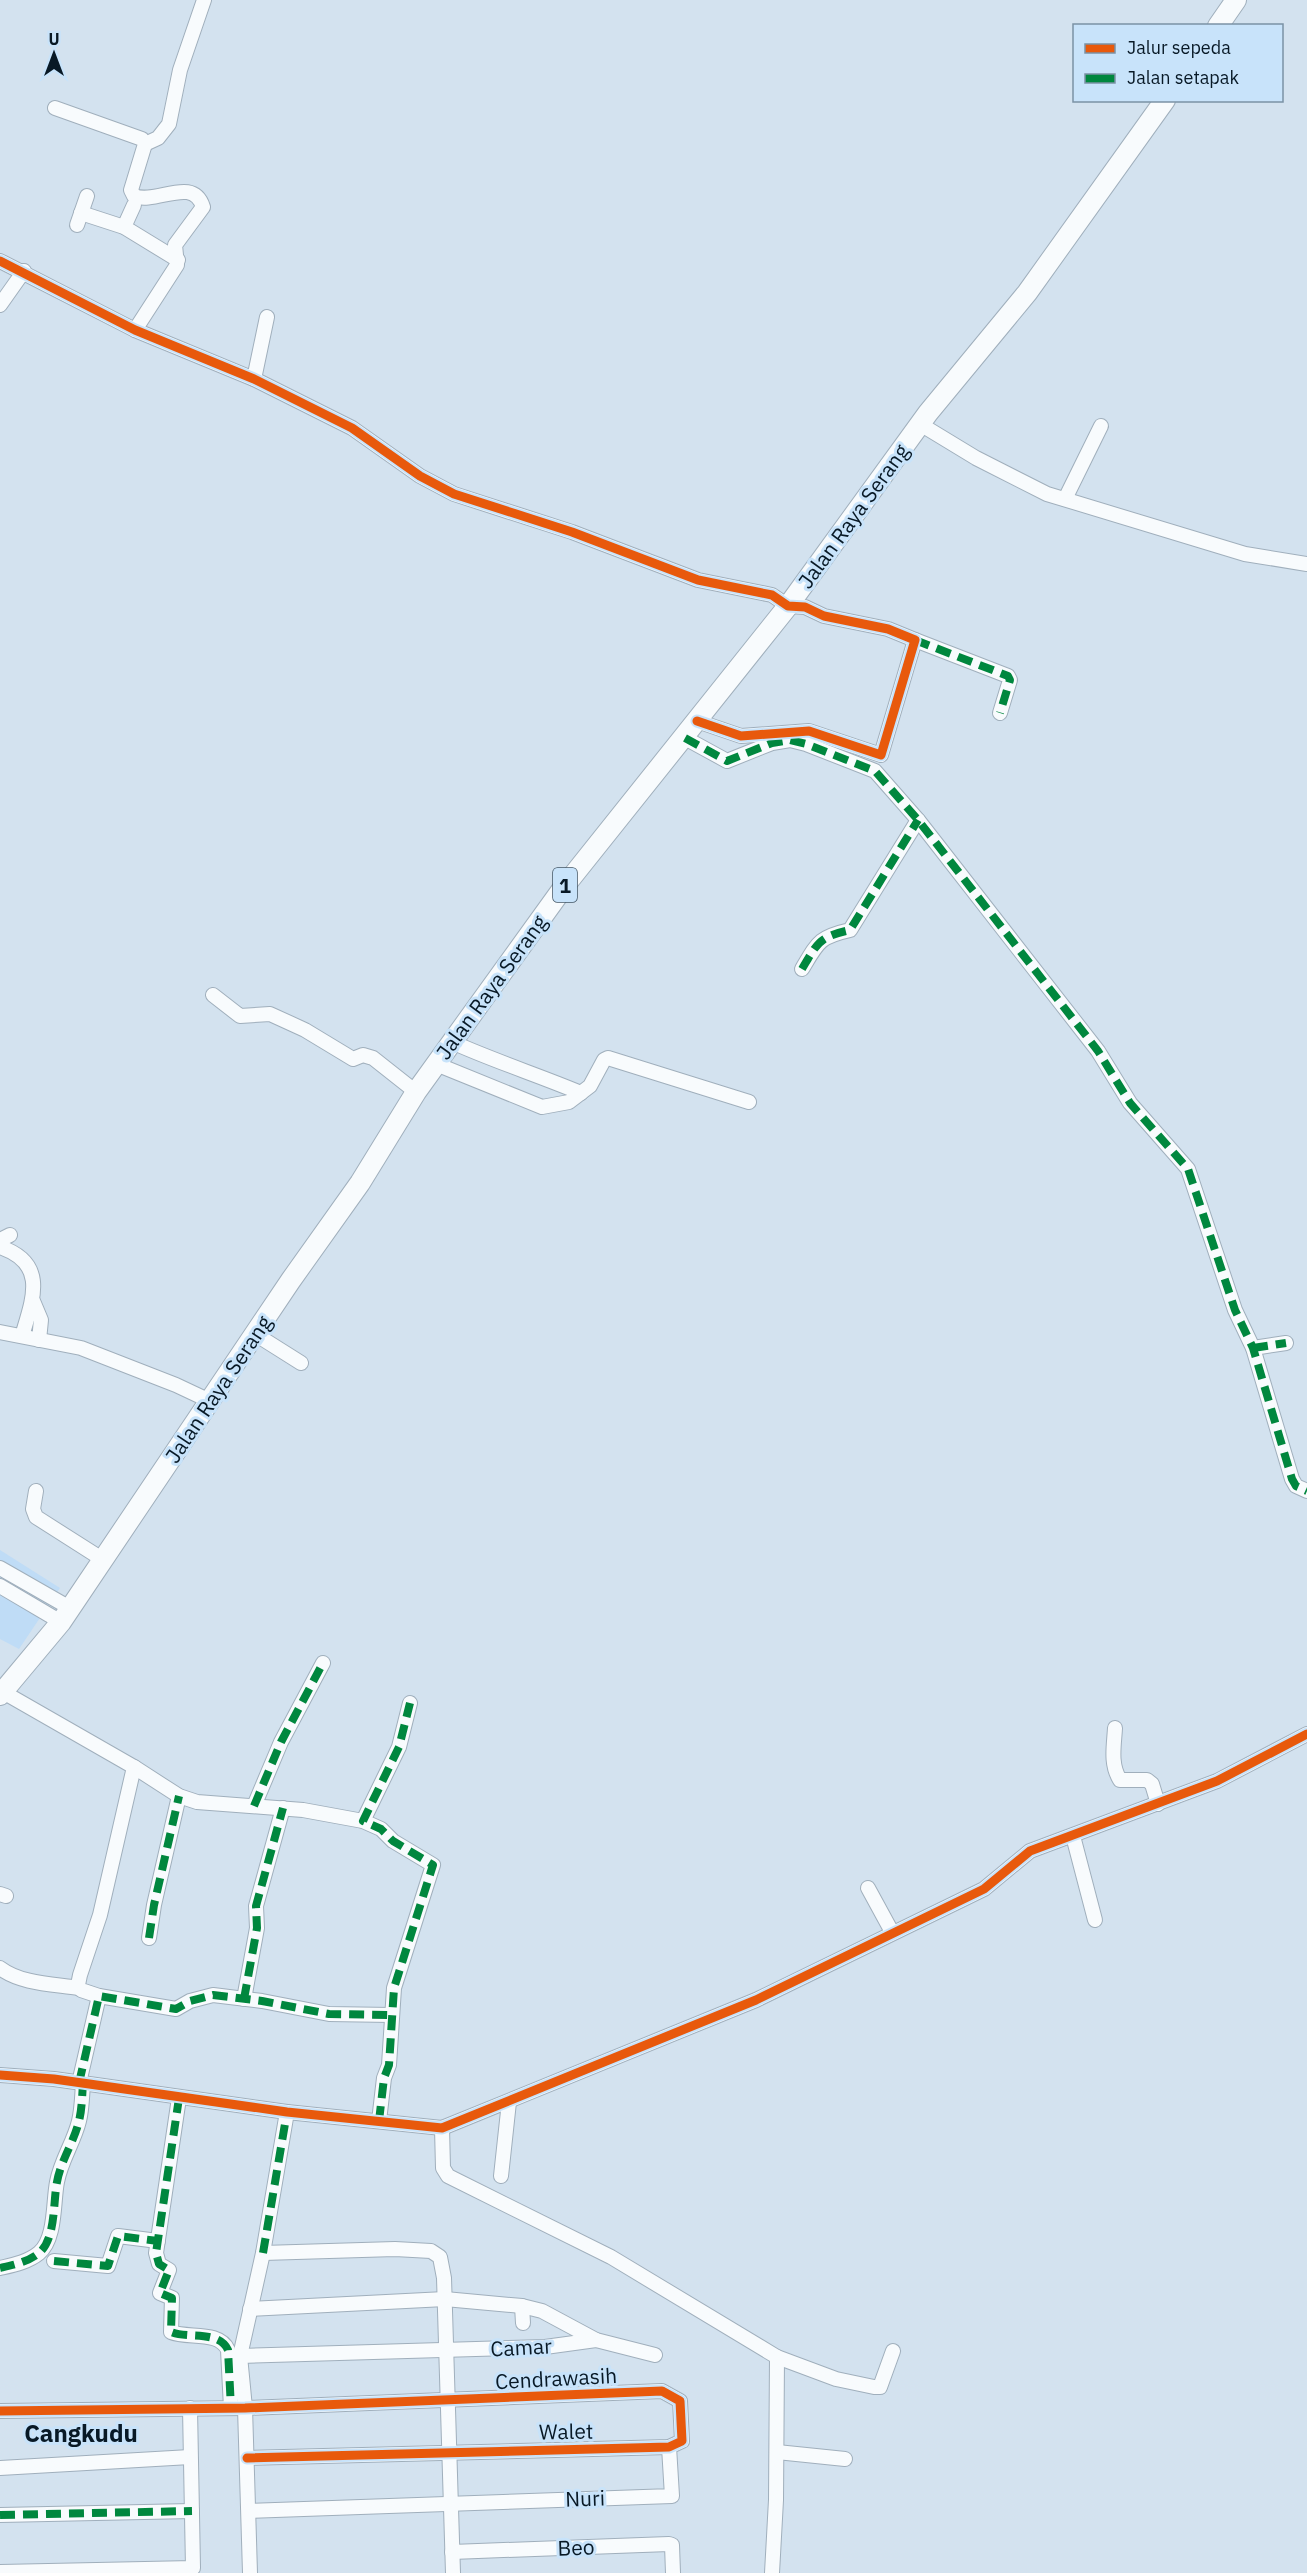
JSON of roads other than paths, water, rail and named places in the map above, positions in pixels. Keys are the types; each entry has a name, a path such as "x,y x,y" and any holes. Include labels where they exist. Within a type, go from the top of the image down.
{"highway":[{"path":"1219,24 1236,0"},
{"name":"Jalan Raya Serang","path":"1,1694 66,1615 255,1334 360,1183 416,1092 563,888 685,738 788,606 920,424 1027,292 1165,102"}],"street":[{"path":"135,330 178,260 175,245 203,207 201,200 192,191 144,200 134,196 131,190 145,144 158,138 169,124 180,70 204,0"},
{"path":"56,108 142,139 145,144"},
{"path":"87,196 79,219 124,227 178,260"},
{"path":"124,227 134,205"},
{"path":"0,261 24,271 135,330 254,379 352,428 420,476 447,491 572,532 698,580 772,595 788,606 805,607 824,616 888,629 1008,676 1010,680 1000,713"},
{"path":"0,305 24,271"},
{"path":"254,379 267,316"},
{"path":"920,424 1032,487 1065,499 1245,554 1307,564"},
{"path":"1065,499 1101,426"},
{"path":"697,722 741,736 809,731 881,755 915,640"},
{"path":"685,738 727,761 772,743 790,740 842,756 875,771 918,820 1098,1051 1130,1103 1188,1169 1235,1310 1253,1348 1280,1446 1292,1479 1296,1486 1307,1491"},
{"path":"802,969 818,941 826,935 850,930 918,820"},
{"path":"213,995 240,1016 270,1014 305,1030 349,1057 356,1059 363,1055 373,1058 416,1092"},
{"path":"452,1042 496,1062 516,1067 581,1093"},
{"path":"436,1064 542,1107 569,1102 590,1086 604,1060 614,1058 681,1082 749,1102"},
{"path":"0,1246 14,1251 30,1267 33,1278 33,1301 22,1336"},
{"path":"33,1301 40,1320 39,1340"},
{"path":"0,1332 81,1348 176,1385 210,1401"},
{"path":"255,1334 301,1363"},
{"path":"1253,1348 1286,1343"},
{"path":"36,1491 33,1509 36,1517 102,1560"},
{"path":"0,1568 66,1615"},
{"path":"0,1586 66,1615"},
{"path":"254,1806 280,1742 323,1663"},
{"path":"1,1694 134,1767 179,1796 212,1805 283,1808 363,1821 381,1829 393,1841 433,1864 400,1961 394,1988 389,2065 384,2078 379,2121"},
{"path":"363,1821 399,1747 410,1702"},
{"path":"1115,1728 1113,1756 1116,1773 1120,1780 1147,1780 1152,1784 1158,1804"},
{"path":"0,2088 0,2075 81,2083 287,2112 442,2128 509,2103 756,2000 984,1889 1030,1851 1217,1782 1307,1734"},
{"path":"79,1988 80,1975 100,1915 134,1767"},
{"path":"149,1938 154,1905 179,1796"},
{"path":"244,1999 257,1928 256,1906 283,1808"},
{"path":"1073,1836 1095,1920"},
{"path":"868,1888 892,1932"},
{"path":"0,1968 8,1974 25,1979 79,1988 99,1996 176,2009 206,1996 244,1999 329,2014 391,2015"},
{"path":"0,2268 20,2263 40,2253 50,2231 57,2180 65,2152 79,2122 81,2083 99,1996"},
{"path":"179,2098 158,2241 158,2261 169,2270 160,2293 172,2298 171,2332 217,2339 224,2343 228,2350 247,2458 250,2573"},
{"path":"501,2175 509,2103"},
{"path":"238,2408 240,2356 263,2253 287,2112"},
{"path":"442,2128 443,2168 448,2175 611,2257 777,2357 836,2379 880,2387 893,2351"},
{"path":"54,2261 108,2266 118,2236 158,2241"},
{"path":"263,2253 431,2251 440,2257 445,2299 453,2573"},
{"path":"250,2309 445,2299 522,2306 542,2311 596,2340 655,2355"},
{"path":"522,2306 523,2323"},
{"name":"Camar","path":"240,2356 546,2347 596,2340"},
{"path":"772,2573 777,2452 777,2357"},
{"name":"Cendrawasih","path":"0,2411 238,2408 667,2392 680,2401 682,2441"},
{"path":"0,2572 100,2572 193,2568 190,2408"},
{"name":"Walet","path":"247,2458 669,2447 682,2441"},
{"name":"Nuri","path":"451,2502 672,2496 669,2447"},
{"path":"777,2452 845,2459"},
{"path":"0,2468 190,2457"},
{"path":"249,2511 451,2502"},
{"path":"0,2515 192,2511"},
{"name":"Beo","path":"452,2552 669,2544 672,2545 673,2573"}],"district":[{"name":"Cangkudu","path":"81,2433"}]}
